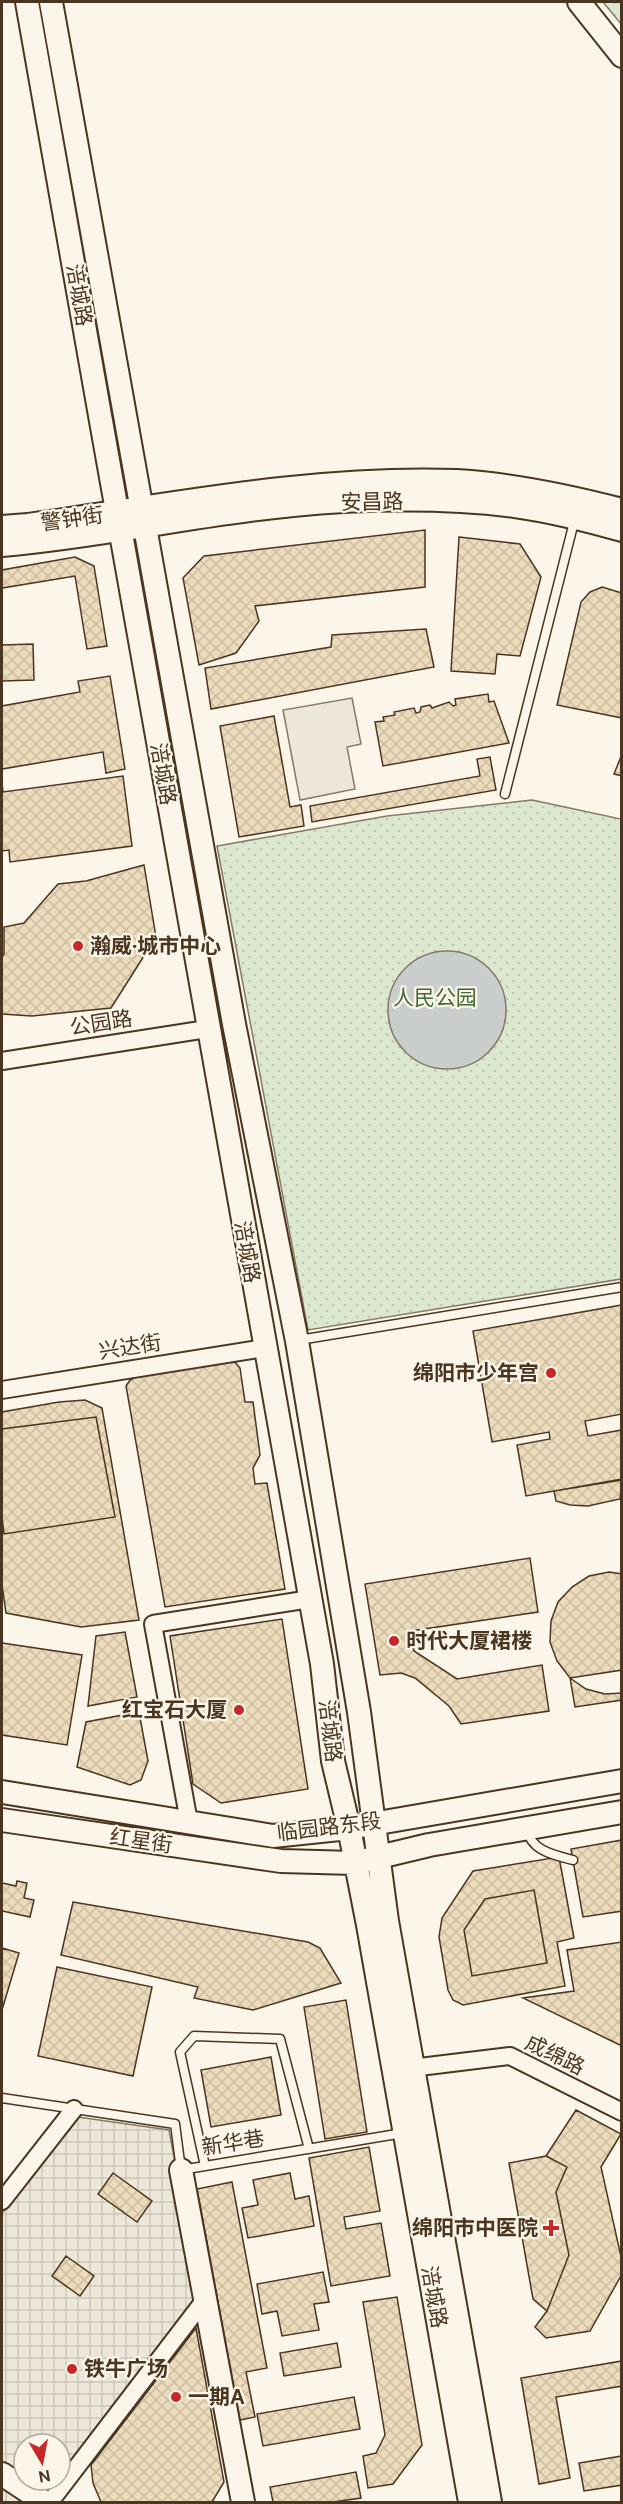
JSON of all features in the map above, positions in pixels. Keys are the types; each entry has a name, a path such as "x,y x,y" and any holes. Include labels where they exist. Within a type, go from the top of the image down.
{"street":[{"name":"涪城路","path":"27,2 120,521 207,1029 322,1664 333,1761 349,1828 354,1863 403,2069 490,2502"},
{"name":"涪城路","path":"51,2 236,1033 297,1341 359,1712 387,1921 403,2069 403,2133 470,2502"},
{"path":"579,2 621,56"},
{"name":"安昌路","path":"143,517 293,486 457,481 519,488 580,499 621,510"},
{"name":"安昌路","path":"143,517 294,504 455,501 515,506 575,517 621,530"},
{"name":"警钟街","path":"2,545 143,517"},
{"name":"警钟街","path":"2,527 120,521"},
{"name":"公园路","path":"2,1061 207,1029"},
{"name":"兴达街","path":"2,1390 265,1348"},
{"path":"189,1822 153,1624 310,1599"},
{"name":"临园路东段","path":"2,1792 273,1836 349,1828 621,1781"},
{"name":"红星街","path":"2,1820 281,1861 354,1863 429,1845 621,1812"},
{"name":"成绵路","path":"403,2069 510,2056 621,2112"},
{"path":"2,2201 74,2109"},
{"path":"181,2170 243,2502"},
{"path":"50,2502 206,2298"},
{"path":"2,2474 44,2502"}],"lane":[{"path":"505,794 575,517"},
{"path":"297,1341 621,1287"},
{"path":"527,1828 532,1841 543,1851 573,1860"},
{"path":"205,2166 180,2052 194,2036 280,2039 309,2149"},
{"name":"新华巷","path":"2,2098 175,2124 181,2170 403,2133"}],"green space":[{"path":"603,2 621,2 621,24"},
{"name":"人民公园","path":"532,800 621,819 621,1279 308,1330 217,846 387,816"}],"shaded area":[{"path":"352,698 361,744 347,747 355,789 300,800 283,710"},
{"path":"447,951 469,956 489,968 501,988 506,1010 501,1032 489,1052 469,1064 447,1069 425,1064 405,1052 393,1032 388,1010 393,988 405,968 425,956"},
{"name":"铁牛广场","path":"78,2117 169,2130 199,2293 72,2459 72,2432 12,2432 12,2492 47,2492 39,2502 2,2502 2,2213"}],"building":[{"path":"425,530 425,587 255,606 259,621 236,653 199,665 183,578 204,556"},
{"path":"459,537 520,544 541,577 520,656 497,654 495,674 451,671"},
{"path":"75,557 94,566 107,646 87,649 75,576 2,588 2,570"},
{"path":"602,587 622,593 622,718 557,705 581,602 590,592"},
{"path":"426,629 434,667 211,709 205,668 331,647 332,635"},
{"path":"33,644 34,680 2,681 2,645"},
{"path":"110,676 125,769 106,773 103,752 2,769 2,706 80,692 78,681"},
{"path":"488,694 489,702 494,701 509,743 383,766 375,722 384,721 383,717 395,715 394,712 414,708 416,713 420,712 421,707 430,705 432,708 449,702 453,706 456,705 455,699"},
{"path":"274,716 290,807 301,805 304,826 239,837 220,726"},
{"path":"622,754 622,776 614,774"},
{"path":"490,757 496,790 312,822 310,806 480,776 477,759"},
{"path":"123,776 132,846 10,862 9,850 2,851 2,783 3,792"},
{"name":"瀚威·城市中心","path":"144,865 156,937 111,1008 32,1016 2,1014 4,927 24,923 58,884 86,881"},
{"name":"绵阳市少年宫","path":"622,1305 622,1414 585,1421 588,1436 622,1430 622,1479 526,1496 517,1445 550,1439 549,1432 492,1442 473,1331"},
{"path":"233,1360 240,1368 245,1402 253,1402 260,1455 253,1468 255,1484 267,1483 285,1589 165,1607 126,1386 136,1377"},
{"path":"85,1400 102,1408 139,1620 81,1627 6,1613 2,1585 2,1412"},
{"path":"96,1417 115,1517 4,1534 2,1429"},
{"path":"622,1480 620,1499 588,1506 556,1501 554,1491"},
{"name":"时代大厦裙楼","path":"530,1558 538,1612 411,1631 414,1651 457,1679 542,1665 549,1711 461,1724 449,1706 415,1678 401,1673 380,1675 365,1584"},
{"path":"609,1572 622,1574 622,1670 570,1678 557,1661 550,1642 551,1621 558,1602 572,1587 589,1576"},
{"name":"红宝石大厦","path":"282,1619 308,1789 221,1803 193,1784 170,1636"},
{"path":"125,1632 137,1697 88,1706 96,1636"},
{"path":"2,1643 82,1655 67,1745 2,1735"},
{"path":"570,1678 586,1689 605,1694 622,1693 622,1700 575,1707"},
{"path":"139,1712 148,1761 141,1780 130,1785 77,1767 86,1722"},
{"path":"622,1840 622,1911 583,1917 571,1849"},
{"path":"559,1857 574,1938 557,1942 565,1986 463,2005 453,2000 448,1990 439,1937 442,1918 473,1871"},
{"path":"17,1881 27,1883 24,1898 34,1900 30,1917 2,1911 2,1883 16,1886"},
{"path":"534,1890 547,1963 472,1976 464,1930 485,1899"},
{"path":"73,1902 308,1942 320,1948 341,1983 253,2010 194,1998 198,1987 61,1955"},
{"path":"622,1942 622,2046 523,1998 574,1991 567,1950"},
{"path":"2,1948 19,1953 2,2010"},
{"path":"57,1967 152,1987 133,2076 38,2056"},
{"path":"346,2000 367,2132 325,2139 304,2007"},
{"path":"271,2057 281,2115 211,2127 201,2070"},
{"path":"576,2110 621,2134 601,2167 622,2261 622,2274 590,2331 546,2338 535,2327 547,2311 533,2299 509,2163 546,2156"},
{"path":"369,2147 380,2211 344,2217 346,2229 381,2223 390,2276 331,2286 309,2158"},
{"path":"546,2156 567,2167 556,2192 569,2255 547,2311 533,2299 509,2163"},
{"path":"113,2173 152,2201 137,2222 98,2194"},
{"path":"290,2173 295,2199 309,2196 314,2226 248,2238 242,2208 258,2205 253,2180"},
{"path":"232,2182 267,2368 246,2372 255,2417 240,2420 197,2189"},
{"path":"66,2256 94,2276 80,2296 52,2276"},
{"path":"323,2272 329,2302 314,2304 319,2330 282,2336 277,2311 262,2314 257,2284"},
{"path":"397,2297 422,2445 393,2484 368,2488 363,2456 376,2453 385,2435 363,2302"},
{"name":"一期A","path":"196,2328 224,2482 212,2502 101,2502 93,2483 91,2465"},
{"path":"337,2343 341,2367 284,2376 280,2353"},
{"path":"622,2361 622,2386 556,2397 570,2478 539,2484 521,2378"},
{"path":"354,2397 360,2429 263,2446 257,2414"},
{"path":"622,2456 622,2485 584,2491 579,2463"},
{"path":"356,2472 361,2498 333,2502 273,2502 270,2487"}],"place":[{"name":"瀚威·城市中心","path":"78,946"},
{"name":"绵阳市少年宫","path":"551,1373"},
{"name":"时代大厦裙楼","path":"394,1641"},
{"name":"红宝石大厦","path":"239,1710"},
{"name":"绵阳市中医院","path":"551,2228"},
{"name":"铁牛广场","path":"72,2369"},
{"name":"一期A","path":"176,2397"}]}
